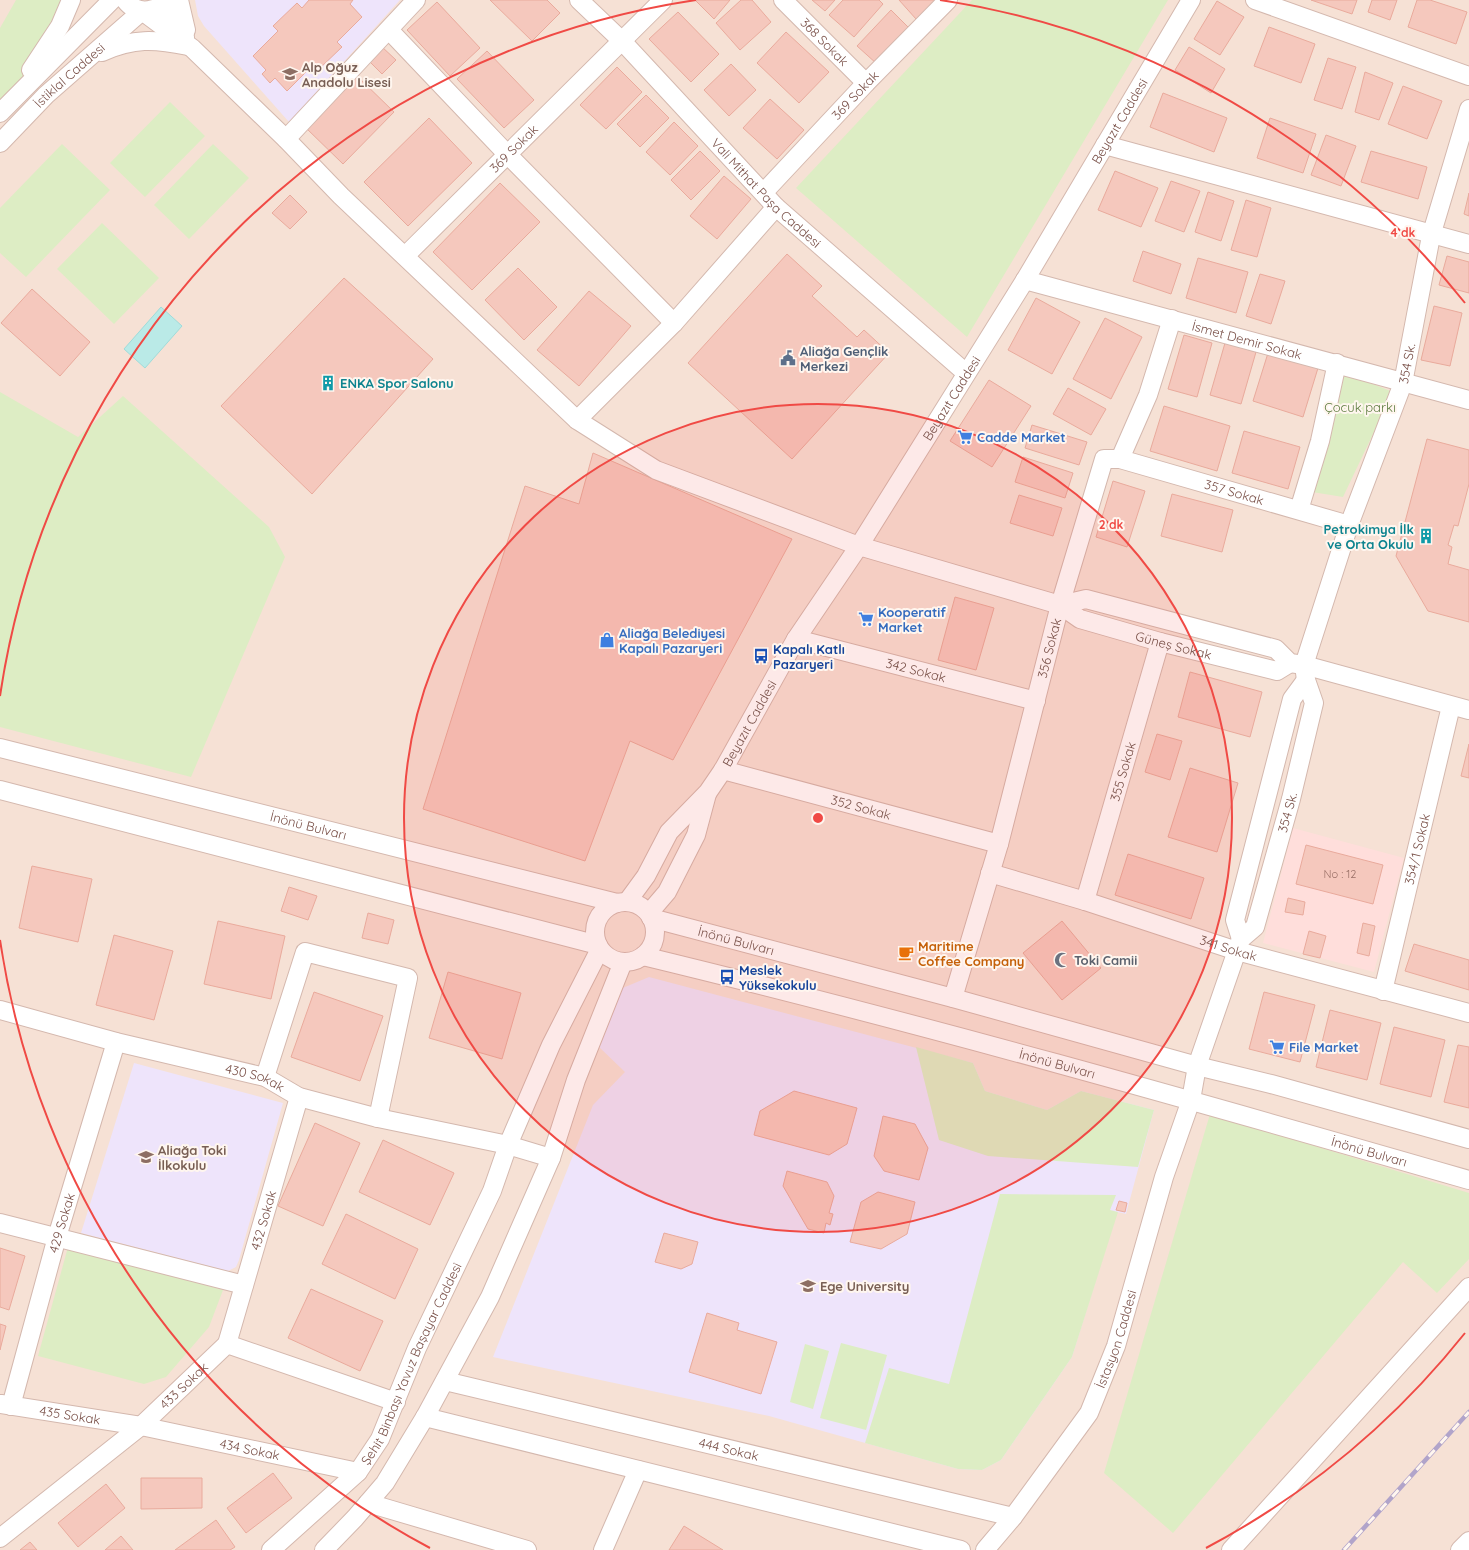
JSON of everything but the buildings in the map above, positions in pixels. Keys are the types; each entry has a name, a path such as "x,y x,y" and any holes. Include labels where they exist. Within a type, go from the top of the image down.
{"street":[{"path":"0,113 60,26 71,0"},
{"name":"İstiklal Caddesi","path":"0,113 112,0"},
{"path":"125,0 135,9 142,11 192,48"},
{"path":"286,139 416,0"},
{"name":"Vali Mithat Paşa Caddesi","path":"579,0 622,41 764,192 776,207 966,373"},
{"name":"369 Sokak","path":"405,256 663,0"},
{"name":"368 Sokak","path":"783,0 866,83"},
{"name":"369 Sokak","path":"764,192 866,83 948,0"},
{"name":"Beyazıt Caddesi","path":"622,902 646,876 669,832 708,792 723,770 796,639 859,546 1025,280 1191,0"},
{"path":"1255,0 1469,76"},
{"path":"168,1 192,48"},
{"name":"İstiklal Caddesi","path":"0,143 46,95 142,11 150,10 168,1"},
{"path":"389,30 674,323"},
{"path":"88,59 121,44 135,42 164,42 192,48"},
{"name":"Güneş Sokak","path":"192,48 286,139 342,196 577,420 656,470 859,546 1060,605 1080,619 1160,642 1277,671 1300,669 1469,710"},
{"name":"354 Sk.","path":"1239,945 1235,920 1300,669 1349,524 1404,383 1431,236 1469,109"},
{"path":"1105,145 1431,236 1469,244"},
{"path":"577,420 674,323 776,207"},
{"name":"İsmet Demir Sokak","path":"1025,280 1337,363 1469,400"},
{"path":"1120,459 1148,394 1172,319"},
{"path":"1299,510 1320,441 1337,363"},
{"name":"356 Sokak","path":"953,998 999,844 1060,605 1104,459 1120,459"},
{"name":"357 Sokak","path":"1120,459 1349,524"},
{"name":"Güneş Sokak","path":"1060,605 1086,599 1276,649 1300,669"},
{"name":"342 Sokak","path":"796,639 1036,701"},
{"name":"355 Sokak","path":"1084,901 1160,642"},
{"name":"354 Sk.","path":"1190,1100 1197,1066 1239,945 1255,927 1291,799 1314,703 1300,669"},
{"name":"354/1 Sokak","path":"1383,991 1451,706"},
{"name":"İnönü Bulvarı","path":"0,748 622,902"},
{"name":"352 Sokak","path":"723,770 999,844"},
{"path":"0,790 599,947 614,960 623,962 634,961 643,956 649,950 655,934 650,916 639,906 622,902 606,910 598,920 595,936 599,947"},
{"name":"Beyazıt Caddesi","path":"650,916 667,892 696,835 708,792"},
{"name":"341 Sokak","path":"990,873 1239,945 1383,991 1469,1013"},
{"name":"İnönü Bulvarı","path":"650,916 1469,1139"},
{"name":"Şehit Binbaşı Yavuz Başayar Caddesi","path":"271,1550 358,1472 380,1440 417,1348 492,1191 508,1145 551,1045 599,947"},
{"path":"265,1077 305,952 408,978 378,1118"},
{"name":"İnönü Bulvarı","path":"643,956 1190,1100 1469,1180"},
{"path":"324,1550 385,1483 425,1417 490,1297 551,1158 576,1080 623,962"},
{"name":"430 Sokak","path":"0,1010 116,1042 265,1077 299,1097 378,1118 508,1145"},
{"name":"429 Sokak","path":"6,1405 116,1042"},
{"name":"432 Sokak","path":"227,1344 299,1097"},
{"name":"İstasyon Caddesi","path":"984,1550 1013,1517 1090,1413 1116,1346 1164,1177 1190,1100"},
{"path":"508,1145 551,1158"},
{"path":"0,1223 244,1285"},
{"path":"1231,1550 1469,1287"},
{"path":"227,1344 396,1402"},
{"name":"433 Sokak","path":"0,1538 141,1426 227,1344"},
{"name":"444 Sokak","path":"445,1381 1013,1517"},
{"name":"435 Sokak","path":"6,1405 141,1426"},
{"path":"425,1417 961,1550"},
{"name":"434 Sokak","path":"141,1426 358,1472"},
{"path":"603,1550 638,1470"},
{"path":"368,1503 488,1544 527,1550"},
{"path":"1460,1550 1469,1540"}],"shaded area":[{"path":"0,0 1469,0 1469,1550 0,1550"},
{"name":"Alp Oğuz Anadolu Lisesi","path":"195,0 400,0 289,122 204,26 198,16"},
{"path":"1293,828 1404,858 1374,972 1263,943"},
{"name":"Ege University","path":"649,977 973,1063 985,1091 1047,1110 1081,1091 1154,1110 1126,1214 1117,1212 1072,1357 1001,1460 982,1470 958,1469 769,1416 493,1357 593,1105 625,1072 598,1046 618,990"},
{"path":"134,1063 283,1103 239,1260 236,1267 228,1271 81,1233"}],"green space":[{"path":"16,0 71,0 60,26 0,113 0,28"},
{"path":"972,0 1168,0 967,337 796,188"},
{"path":"170,102 205,136 145,197 110,163"},
{"path":"62,144 110,190 26,277 0,253 0,208"},
{"path":"213,144 249,178 189,239 154,205"},
{"path":"102,223 159,278 114,324 57,269"},
{"name":"Çocuk parkı","path":"1345,373 1393,392 1343,497 1312,492"},
{"path":"0,392 78,437 123,396 269,527 285,557 191,777 0,727"},
{"path":"916,1047 973,1063 985,1091 1047,1110 1081,1091 1154,1110 1138,1167 988,1156 939,1140"},
{"path":"1210,1114 1469,1193 1469,1259 1437,1293 1403,1262 1173,1533 1104,1473"},
{"path":"1000,1194 1116,1195 1110,1210 1118,1212 1072,1357 1001,1460 982,1470 958,1469 865,1443 889,1368 949,1384"},
{"path":"68,1247 223,1290 209,1327 166,1377 144,1384 38,1356"},
{"path":"841,1343 887,1355 866,1430 820,1418"},
{"path":"805,1344 829,1351 813,1409 790,1402"}],"water":[{"path":"161,307 182,326 145,368 124,349"}],"railway":[{"path":"1344,1550 1469,1412"}],"place":[{"name":"Alp Oğuz Anadolu Lisesi","path":"290,74"},
{"name":"Aliağa Gençlik Merkezi","path":"788,358"},
{"name":"ENKA Spor Salonu","path":"328,383"},
{"name":"Cadde Market","path":"965,437"},
{"name":"Petrokimya İlk ve Orta Okulu","path":"1426,536"},
{"name":"Kooperatif Market","path":"866,619"},
{"name":"Aliağa Belediyesi Kapalı Pazaryeri","path":"607,640"},
{"name":"Kapalı Katlı Pazaryeri","path":"761,656"},
{"name":"Maritime Coffee Company","path":"906,953"},
{"name":"Toki Camii","path":"1062,960"},
{"name":"Meslek Yüksekokulu","path":"727,977"},
{"name":"File Market","path":"1277,1047"},
{"name":"Aliağa Toki İlkokulu","path":"146,1157"},
{"name":"Ege University","path":"808,1286"}]}
